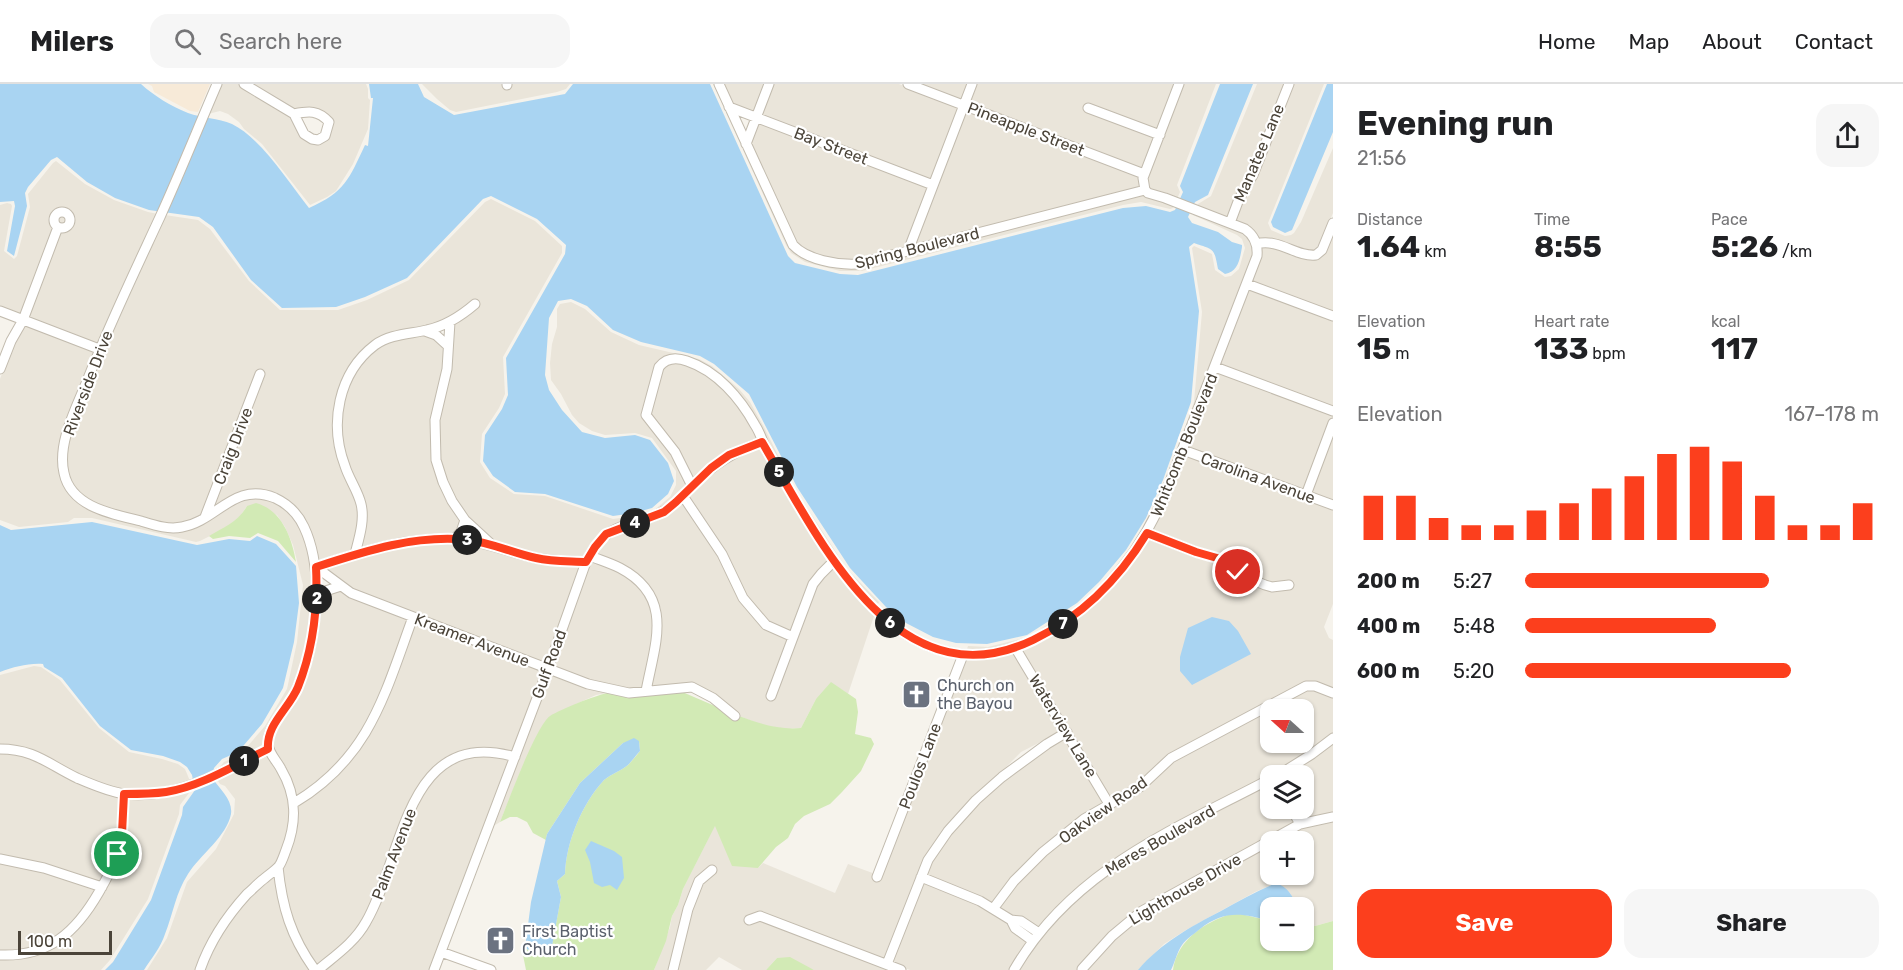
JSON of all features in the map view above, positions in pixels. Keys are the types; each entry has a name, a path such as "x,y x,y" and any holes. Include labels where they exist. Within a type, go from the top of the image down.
{"street":[{"name":"Riverside Drive","path":"217,84 162,214 99,349 66,439 63,463 64,474 74,494 94,508 110,514 157,526 183,527 205,517 232,499 244,495 262,495 277,499 290,507 303,525 316,567 312,635 304,668 292,699 269,733 268,749"},
{"path":"244,84 294,114"},
{"name":"Spring Boulevard","path":"719,84 793,245 805,254 838,264 849,265 908,251 1145,190"},
{"path":"746,144 769,84"},
{"name":"Pineapple Street","path":"908,84 1144,174"},
{"path":"908,251 972,84"},
{"path":"1179,84 1144,174 1145,190 1247,230 1256,244 1268,241 1308,255 1316,255 1322,250 1333,223"},
{"name":"Manatee Lane","path":"1230,223 1239,199 1253,175 1289,84"},
{"name":"Bay Street","path":"729,107 933,185"},
{"path":"1088,108 1160,135"},
{"path":"0,369 11,341 23,320 58,227"},
{"name":"Whitcomb Boulevard","path":"692,486 675,453 646,415 660,365 671,358 685,360 711,373 739,400 815,533 834,561 872,605 905,635 939,650 963,655 986,655 1016,649 1056,628 1087,605 1121,571 1136,552 1163,500 1183,450 1257,256 1256,244"},
{"path":"1247,284 1333,316"},
{"path":"355,554 361,526 362,505 345,467 338,439 338,414 344,386 356,365 376,344 406,333 425,331 450,322 475,304"},
{"path":"0,311 99,349"},
{"path":"450,322 447,369 435,420 435,452 443,482 452,501 465,520 491,544"},
{"path":"425,331 433,333 448,346"},
{"path":"1215,367 1333,411"},
{"name":"Craig Drive","path":"205,517 260,374"},
{"path":"1306,495 1333,423"},
{"name":"Gulf Road","path":"434,970 588,559 597,543 606,534 620,527 656,516 671,507 711,468 729,455 762,442"},
{"name":"Carolina Avenue","path":"1183,450 1333,505"},
{"path":"683,496 722,554 746,601 769,627 793,637"},
{"path":"454,539 461,532 465,520"},
{"path":"1147,533 1196,552 1231,562 1243,576 1264,585 1272,587 1289,585"},
{"path":"316,567 355,554 415,540 454,539 491,544 537,558 588,559 619,568 638,580 656,606 657,637 646,691"},
{"path":"771,696 814,582 834,561"},
{"name":"Kreamer Avenue","path":"316,567 351,593 588,684 629,693 692,687 713,698 735,716"},
{"path":"316,594 341,586"},
{"path":"294,803 333,774 368,731 385,694 413,616"},
{"name":"Waterview Lane","path":"1016,649 1109,804"},
{"name":"Poulos Lane","path":"877,877 963,655"},
{"name":"Oakview Road","path":"993,909 1011,884 1043,852 1084,819 1140,787 1169,760 1305,686 1315,686 1333,693"},
{"path":"887,964 932,853 948,831 976,800 1031,755 1067,732"},
{"path":"1294,765 1333,738"},
{"path":"0,749 28,752 78,778 124,794 164,793 188,786 268,749 286,778 294,803 290,838 278,867 238,905 211,942 200,970"},
{"name":"Palm Avenue","path":"316,970 348,945 365,924 383,885 412,804 433,773 463,754 490,751 515,757"},
{"name":"Meres Boulevard","path":"1014,970 1036,937 1072,897 1095,877 1120,860 1260,784"},
{"path":"0,956 31,953 62,938 85,914 102,887 117,854 122,833 124,794"},
{"name":"Lighthouse Drive","path":"1082,969 1112,936 1142,911 1300,824 1333,817"},
{"path":"1297,819 1300,824"},
{"path":"0,859 44,868 102,887"},
{"path":"278,867 283,903 292,933 316,970"},
{"path":"673,970 686,913 699,881 712,870"},
{"path":"921,877 975,898 1011,920 1021,921 1036,937"},
{"path":"748,920 760,916 901,970"},
{"path":"441,952 491,970"}],"shaded area":[{"path":"148,84 210,84 198,112 190,111 154,92 152,86"},
{"path":"221,84 238,84 291,116 301,135 329,138 332,122 325,113 314,108 294,111 250,84 366,84 370,100 368,129 353,164 336,191 310,205 262,144 239,122 220,111 208,114"},
{"path":"422,84 501,84 508,89 512,84 570,84 566,89 557,92 456,112 450,110"},
{"path":"713,84 715,84 790,246 837,267 910,255 1144,194 1174,205 1170,209 1141,202 1123,205 862,271 840,271 805,262 791,253 786,245"},
{"path":"722,84 765,84 754,113 732,105"},
{"path":"773,84 899,84 959,107 931,181 761,116"},
{"path":"917,84 968,84 962,101"},
{"path":"976,84 1175,84 1158,130 1085,104 1084,109 1155,136 1142,170 968,104"},
{"path":"1183,84 1216,84 1177,185 1180,192 1177,199 1150,190 1147,178"},
{"path":"1257,84 1285,84 1250,173 1228,218 1197,206 1211,196"},
{"path":"1293,84 1324,84 1268,223 1271,230 1285,236 1294,233 1333,148 1333,213 1318,248 1316,251 1309,252 1269,238 1259,240 1235,221"},
{"path":"966,110 1140,176 1140,188 913,246"},
{"path":"759,122 928,187 905,249 856,261 838,260 806,251 796,243 750,144"},
{"path":"56,161 85,184 114,200 158,214 97,345 0,308 0,205 7,203 12,206 4,251 14,259 17,256 30,207 28,194"},
{"path":"491,199 535,221 562,246 562,253 503,357 505,394 482,434 480,462 490,478 514,494 545,496 613,519 653,511 670,497 676,485 676,471 652,438 635,433 605,435 592,431 579,423 572,415 551,380 550,363 557,327 557,309 560,304 571,302 585,309 611,332 639,345 699,359 712,366 739,389 750,402 765,429 794,488 847,569 879,602 877,606 848,573 818,532 765,441 713,371 661,359 641,413 668,448 688,485 681,494 662,509 619,524 584,559 545,556 493,541 469,519 455,500 442,469 439,452 438,429 453,324 465,318 480,305 475,300 447,320 430,326 404,330 353,363 342,380 335,414 358,505 358,525 352,551 318,562 288,502 236,494 213,508 264,372 258,370 202,515 173,525 95,505 77,492 68,474 66,463 74,423 104,347 165,215 198,220 210,229 249,281 280,310 338,310 367,300 409,280 485,202"},
{"path":"1194,212 1245,233 1252,241 1253,253 1163,490 1147,526 1132,550 1103,585 1065,618 1014,646 992,651 966,652 968,646 988,647 1028,637 1079,605 1102,584 1149,519 1166,481 1194,402 1202,312 1192,248 1194,246 1212,254 1215,270 1225,277 1231,276 1239,269 1245,248 1242,239 1237,235 1193,215"},
{"path":"1333,232 1333,312 1251,282 1260,246 1267,245 1309,259"},
{"path":"1249,288 1333,319 1333,407 1219,365"},
{"path":"25,324 95,351 62,438 71,495 174,531 239,500 257,498 271,500 290,512 303,533 312,568 312,613 294,685 265,747 216,771 224,762 241,754 265,726 287,689 297,642 303,585 293,545 285,527 277,515 247,506 228,527 196,542 92,518 74,518 68,522 19,527 0,520 0,379 12,346"},
{"path":"425,334 432,336 444,347 444,362 431,419 432,453 461,521 460,526 452,536 360,550 363,535 342,439 344,398 351,378 369,355 379,347 407,336"},
{"path":"673,362 684,363 709,376 736,402 752,426 757,440 727,452 693,480 650,414 662,369"},
{"path":"1217,371 1333,414 1333,502 1187,448"},
{"path":"760,446 830,561 791,633 771,624 746,597 688,497 731,458"},
{"path":"1185,454 1333,509 1333,604 1324,627 1329,638 1333,640 1333,689 1316,683 1283,699 1260,699 1260,710 1196,741 1138,784 1111,799 1020,650 1041,640 1109,590 1132,563 1149,537 1222,562 1273,590 1293,588 1292,581 1265,582 1197,549 1152,531"},
{"path":"683,502 719,555 738,597 788,639 767,698 774,700 817,586 823,576 834,567 875,613 848,694 841,689 816,699 801,728 786,729 762,725 739,716 720,699 704,689 650,687 661,638 661,609 658,601 647,585 595,554 609,537"},
{"path":"455,542 581,565 546,665 353,590 323,568 410,544"},
{"path":"592,560 618,571 636,583 651,603 654,636 643,688 613,687 552,668"},
{"path":"341,590 408,618 382,692 364,729 331,772 296,798 272,748 272,734 295,701 320,596"},
{"path":"415,621 543,671 512,753 489,748 462,751 446,759 430,771 423,780 404,813 379,884 362,922 345,943 317,966 301,943 286,903 282,869 298,805 336,777 371,733 388,695"},
{"path":"1014,653 1062,731 1021,752 945,829 924,858 885,960 759,913 744,917 747,923 760,920 892,970 814,970 777,958 766,970 742,970 719,957 706,970 677,970 687,923 702,883 717,871 712,866 683,912 670,970 654,970 683,889 715,825 758,868 763,863 835,893 848,864 878,875 963,658 986,658"},
{"path":"34,666 41,667 60,680 99,728 129,752 178,764 185,769 190,781 173,787 125,790 90,780 0,745 0,675"},
{"path":"550,674 607,693 576,704 521,770 500,822 492,827"},
{"path":"1307,689 1315,689 1333,696 1333,733 1314,749 1314,699 1289,699"},
{"path":"1260,714 1260,753 1308,753 1288,765 1260,765 1260,780 1118,857 1077,888 1038,929 1023,918 1012,917 998,908 1020,880 1050,851 1086,822 1143,789 1174,761"},
{"path":"1066,737 1105,802 1081,817 992,904 926,876 931,861 951,833 979,802 1004,780"},
{"path":"1333,743 1333,814 1314,818 1314,765 1300,765"},
{"path":"0,752 20,754 121,796 118,832 111,860 100,883 0,856"},
{"path":"267,753 283,779 291,804 289,828 276,864 261,876 196,970 147,970 167,938 187,882 216,849 234,814 235,799 216,778"},
{"path":"477,755 510,759 431,970 323,970 369,926 386,887 411,815 429,784 450,765"},
{"path":"1260,788 1260,819 1293,819 1295,822 1279,831 1260,831 1260,842 1139,909 1109,933 1079,970 1019,970 1036,943 1075,900 1122,862"},
{"path":"192,789 180,805 179,814 148,899 110,960 101,970 0,970 0,959 32,956 53,947 104,891 128,797"},
{"path":"1333,820 1333,921 1315,926 1314,897 1292,897 1279,885 1314,885 1314,831 1294,831 1301,827"},
{"path":"1260,850 1260,885 1271,885 1164,944 1138,970 1086,970 1115,938 1144,914"},
{"path":"0,862 27,867 97,889 86,907 60,935 37,948 0,952"},
{"path":"275,874 279,904 289,933 311,970 204,970 215,944 231,920 246,901"},
{"path":"923,882 974,901 1008,922 1029,941 1010,970 910,970 891,963"}],"green space":[{"path":"256,503 279,518 292,544 296,562 278,541 258,533 250,538 229,536 213,539 209,536 235,520 247,506"},
{"path":"831,682 856,699 858,712 855,734 871,738 874,744 861,771 830,804 804,816 795,824 788,838 776,847 758,868 732,866 715,826 683,889 654,970 526,970 523,955 525,948 539,955 550,956 561,897 557,881 565,874 568,849 582,812 604,780 628,765 640,751 639,741 623,743 580,783 547,834 546,840 533,833 527,822 517,817 510,817 500,822 537,734 550,716 607,693 680,691 722,709 736,720 739,716 770,726 801,728 816,699"},
{"path":"1241,914 1260,919 1260,951 1314,951 1314,926 1333,921 1333,970 1173,970 1186,941 1202,927 1221,917"},
{"path":"790,957 814,970 766,970 777,958"}],"water":[{"path":"0,84 141,84 157,97 182,110 193,115 227,122 243,131 264,150 309,208 338,190 350,176 365,145 368,146 373,98 371,98 369,84 418,84 424,97 454,115 565,94 573,84 710,84 788,256 795,263 840,274 858,275 1123,208 1146,206 1170,212 1175,210 1183,192 1180,186 1220,84 1253,84 1208,195 1195,202 1188,217 1192,223 1218,232 1242,247 1236,268 1225,274 1218,269 1212,250 1194,243 1189,247 1199,311 1191,402 1163,480 1146,518 1126,550 1099,582 1077,603 1027,635 987,644 956,643 933,637 906,623 886,607 850,568 797,487 749,394 714,364 700,356 641,342 613,330 587,306 571,299 558,301 549,318 545,375 549,390 562,410 582,432 605,438 635,435 650,440 668,463 674,481 668,494 652,508 613,516 545,494 515,492 493,476 483,461 485,435 508,395 506,358 565,254 566,245 537,219 491,196 483,199 407,278 336,307 282,308 251,280 213,227 199,217 149,210 115,198 87,182 57,157 51,160 25,193 27,206 14,256 7,251 14,201 0,202"},
{"path":"1327,84 1333,84 1333,132 1292,230 1285,233 1273,227 1271,222"},
{"path":"92,522 197,545 229,539 250,541 257,536 276,544 296,566 299,603 294,642 283,688 262,724 238,752 222,759 214,768 212,778 230,804 231,814 219,838 193,867 184,881 163,939 144,970 105,970 113,962 151,900 183,807 195,790 192,775 180,762 131,750 100,726 62,678 44,667 43,664 21,666 0,672 0,525 11,530"},
{"path":"1212,617 1229,621 1238,631 1251,654 1192,685 1180,671 1180,657 1188,628"},
{"path":"634,738 639,741 640,751 628,765 604,780 582,812 568,849 565,874 557,881 561,897 550,957 539,955 525,948 531,902 547,834 580,783 623,743"},
{"path":"591,841 622,857 624,878 617,890 610,885 602,887 594,883 585,850"},
{"path":"1272,885 1280,885 1293,897 1260,897 1260,918 1234,915 1209,923 1188,938 1179,951 1171,970 1138,970 1166,944 1248,896"}],"place":[{"name":"Church on the Bayou","path":"916,694"},
{"name":"First Baptist Church","path":"501,940"}],"route":[{"path":"117,854 122,833 124,794 164,793 188,786 268,749 269,733 292,699 304,668 314,625 316,567 355,554 433,538 491,544 537,558 586,562 606,534 664,512 711,468 729,455 762,442 815,533 857,590 905,635 942,651 970,656 986,655 1016,649 1039,638 1068,621 1093,601 1129,561 1147,533 1196,552 1231,562 1238,572"}]}
